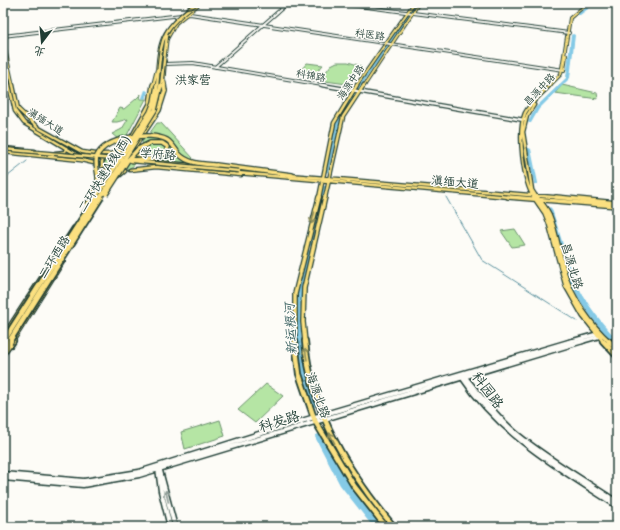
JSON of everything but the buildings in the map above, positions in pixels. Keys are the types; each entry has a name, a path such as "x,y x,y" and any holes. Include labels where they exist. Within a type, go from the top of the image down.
{"highway":[{"name":"二环快速A线(西)","path":"3,352 155,110 160,95 165,40 169,30 195,4 200,3"},
{"path":"3,342 151,110 157,93 163,36 174,20 195,4"},
{"path":"132,137 147,111 152,97 160,61"},
{"path":"141,137 153,121 161,106 164,95 164,64"},
{"path":"73,233 97,186 97,157 103,150 114,143 138,136 160,138 171,143 185,159 197,163 291,176"},
{"path":"92,211 110,189 125,166 128,160 132,154 138,148 154,142 164,143 168,147 166,153 153,159 142,160 137,160 130,160 124,160 111,159"}],"main road":[{"path":"130,170 140,163 140,157 136,153 135,148 160,103 169,32 176,23 200,3"},
{"name":"海源中路","path":"323,179 334,123 353,91 414,3"},
{"name":"海源中路","path":"328,180 343,117 390,44 419,3"},
{"name":"昌源中路","path":"535,196 531,183 523,137 523,120 533,106 562,78 568,33 573,16 589,3"},
{"path":"102,166 103,159 124,147 132,137 154,99 162,36 168,25 178,15 195,4"},
{"name":"滇缅大道","path":"3,40 7,56 5,64 17,115 24,123 91,162"},
{"path":"5,64 7,56"},
{"name":"滇缅大道","path":"3,57 18,109 24,118 80,151 95,154 127,151 136,153"},
{"path":"132,137 135,139 141,137"},
{"path":"3,150 64,152 67,151 66,148"},
{"path":"3,150 91,162 102,166 105,170"},
{"name":"学府路","path":"3,150 239,172"},
{"name":"学府路","path":"3,150 239,172"},
{"path":"51,157 55,155 55,152"},
{"name":"滇缅大道","path":"140,157 157,162 328,180 617,203"},
{"path":"154,167 151,164 157,162"},
{"name":"滇缅大道","path":"105,170 114,172 154,167 291,176"},
{"name":"二环西路","path":"3,337 98,189 105,177 105,170"},
{"name":"二环西路","path":"3,357 108,190 125,171"},
{"name":"滇缅大道","path":"239,172 291,176"},
{"name":"海源北路","path":"323,179 295,294 294,317 299,374 315,419 354,486 386,527"},
{"name":"滇缅大道","path":"328,180 535,196 617,206"},
{"name":"海源北路","path":"328,180 304,288 302,321 308,367 322,417 358,484 394,527"},
{"path":"98,189 104,187 108,190"},
{"name":"昌源北路","path":"535,196 552,223 569,286 575,298 600,335 617,356"},
{"name":"昌源北路","path":"600,335 617,349"}],"street":[{"path":"215,67 288,3"},
{"path":"335,3 568,33"},
{"name":"科医路","path":"3,36 186,14 563,70"},
{"name":"科锦路","path":"164,64 193,63 523,120"},
{"name":"科发路","path":"3,478 83,485 119,480 315,419 463,377 600,335"},
{"name":"科园路","path":"463,377 477,395 517,434 540,452 617,502"},
{"name":"科园路","path":"463,377 475,396 515,436 538,454 617,506"},
{"path":"159,468 161,491 170,527"},
{"path":"159,468 176,527"},
{"name":"科发路","path":"3,474 84,481 159,468"}],"green space":[{"path":"337,62 348,62 361,66 347,84 325,81 323,76 331,65"},
{"path":"307,63 323,65 316,73 300,71"},
{"path":"562,85 597,93 598,99 555,93"},
{"path":"141,94 140,99 146,99 126,137 118,139 112,134 122,129 128,119 112,122 120,108 124,109"},
{"path":"157,123 161,123 193,158 189,163 157,160 144,152 142,142"},
{"path":"126,152 134,154 138,157 137,162 133,166 118,171 104,165 105,161 109,157"},
{"path":"515,229 525,245 512,247 501,231"},
{"path":"266,384 283,396 255,423 238,410"},
{"path":"220,420 225,436 185,449 181,432"}],"waterway":[{"name":"新运粮河","path":"411,11 416,3"},
{"path":"579,14 595,3"},
{"name":"新运粮河","path":"390,41 409,15"},
{"path":"530,122 537,108 568,78 573,35"},
{"name":"新运粮河","path":"358,88 387,46"},
{"path":"144,98 146,91"},
{"name":"新运粮河","path":"326,172 339,118 354,94"},
{"path":"529,149 536,183"},
{"path":"3,180 27,161"},
{"path":"311,244 323,187"},
{"path":"446,197 482,260 577,321"},
{"path":"550,209 563,254"},
{"name":"新运粮河","path":"309,252 299,297 297,316 301,354 314,404"},
{"path":"566,265 580,297 593,316 617,343"},
{"name":"新运粮河","path":"319,437 343,482 378,527"}],"district":[{"name":"洪家营","path":"193,80"}]}
